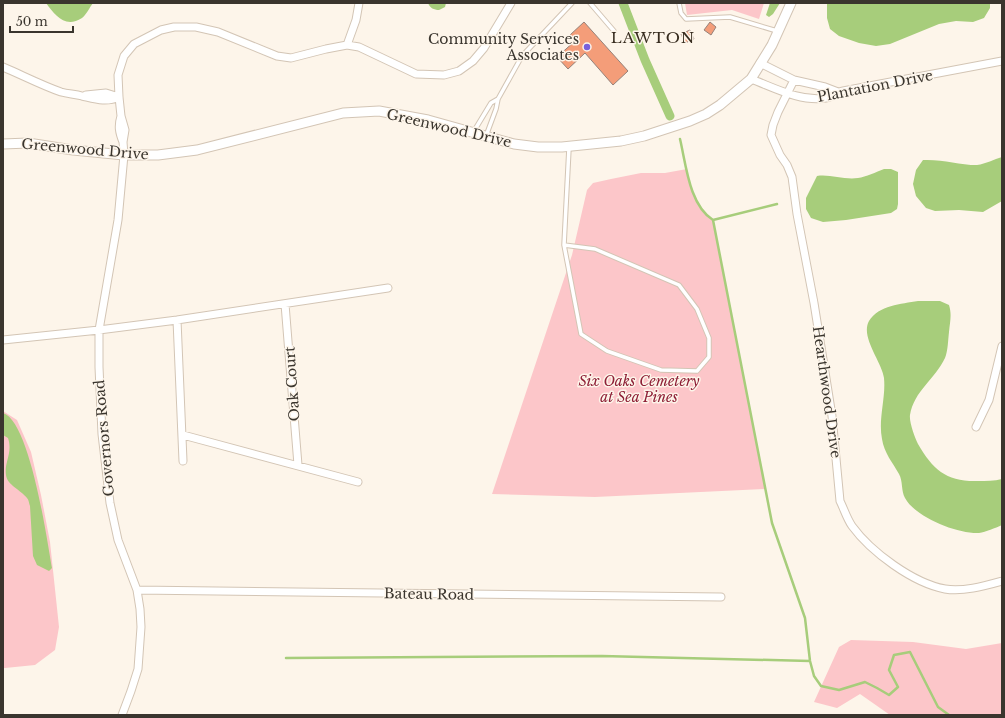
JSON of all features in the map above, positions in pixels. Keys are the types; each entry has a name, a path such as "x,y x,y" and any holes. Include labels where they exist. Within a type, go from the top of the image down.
{"street":[{"path":"359,3 356,20 347,45 359,47 416,74 444,75 458,71 473,61 484,48 511,3"},
{"name":"Greenwood Drive","path":"3,144 28,143 73,150 124,155 158,155 197,150 343,113 379,111 408,116 474,132 514,144 538,147 568,147 621,141 644,136 690,121 706,114 751,79 778,31 791,3"},
{"name":"Governors Road","path":"123,715 138,669 141,627 137,590 118,540 106,480 99,397 99,330 118,220 124,155 123,142 125,130 121,116 118,75 124,56 134,44 162,30 174,27 196,27 224,34 277,56 291,58 311,52 347,45"},
{"name":"Plantation Drive","path":"751,79 801,97 814,99 828,98 838,92 1002,61"},
{"path":"760,63 794,80 825,87 838,92"},
{"path":"3,67 61,92 104,100 119,97"},
{"name":"Hearthwood Drive","path":"794,80 778,112 771,135 792,177 832,416 840,501 852,525 864,540 894,566 930,584 945,589 971,589 1002,581"},
{"path":"3,340 177,320 388,288"},
{"name":"Oak Court","path":"285,304 298,465"},
{"path":"177,320 183,461"},
{"path":"976,427 989,400 1002,346"},
{"path":"183,435 358,482"},
{"name":"Bateau Road","path":"137,590 721,597"}],"lane":[{"path":"486,136 498,99 522,56 572,3"},
{"path":"590,3 614,32"},
{"path":"679,3 681,13 686,19 730,17 778,31"},
{"path":"474,132 491,103 498,99"},
{"path":"564,246 595,249 679,285 697,309 709,338 709,357 697,371 661,370 606,351 581,334 564,246 568,147"}],"green space":[{"path":"685,3 764,3 759,19 732,10 687,15"},
{"name":"Six Oaks Cemetery at Sea Pines","path":"687,169 695,198 707,216 713,220 766,489 595,497 492,494 572,255 587,190 593,183 611,179 641,173 665,173"},
{"path":"3,411 17,420 31,452 50,542 59,627 55,650 35,665 5,668 3,668"},
{"path":"851,640 913,642 966,649 1002,643 1002,715 890,715 860,694 837,708 814,702 839,647"}],"shaded area":[{"path":"46,3 93,3 82,18 70,22 57,16"},
{"path":"428,3 446,3 445,7 435,10"},
{"path":"770,3 780,3 773,14 769,17 766,15"},
{"path":"827,3 990,3 990,8 984,18 973,22 956,21 939,24 890,44 876,46 859,43 839,36 830,29 827,18"},
{"path":"1002,157 1002,201 983,212 959,210 935,211 926,208 916,196 913,184 916,170 923,160 937,160 977,165"},
{"path":"884,169 891,169 898,172 897,209 891,213 846,220 823,222 811,218 806,209 806,198 817,176 858,178 868,176"},
{"path":"918,301 940,301 949,305 950,318 945,358 920,392 912,407 910,422 912,430 918,444 929,461 942,473 949,477 967,481 990,481 1002,479 1002,525 985,532 970,533 960,531 938,523 918,512 905,498 899,474 883,444 881,424 884,378 869,342 867,327 873,316 884,308"},
{"path":"3,413 13,421 29,458 36,483 46,533 52,568 49,571 37,565 33,556 30,506 28,500 7,479 6,466 10,448 8,438 3,435"}],"building":[{"name":"Community Services Associates","path":"584,22 628,71 613,85 585,53 568,69 557,57 575,41 570,35"},
{"path":"710,22 716,27 711,35 704,30"},
{"path":"690,30 694,39 685,43 681,34"}],"waterway":[{"path":"623,3 645,60 670,116"},
{"path":"680,139 687,172 694,194 699,205 713,220 772,523 805,618 810,661 814,676 821,686 839,690 865,682 889,695 898,687 889,670 894,655 910,652 938,707 949,715"},
{"path":"713,220 777,204"},
{"path":"286,658 602,656 810,661"}],"place":[{"name":"Community Services Associates","path":"587,47"}],"district":[{"name":"LAWTON","path":"653,37"}]}
